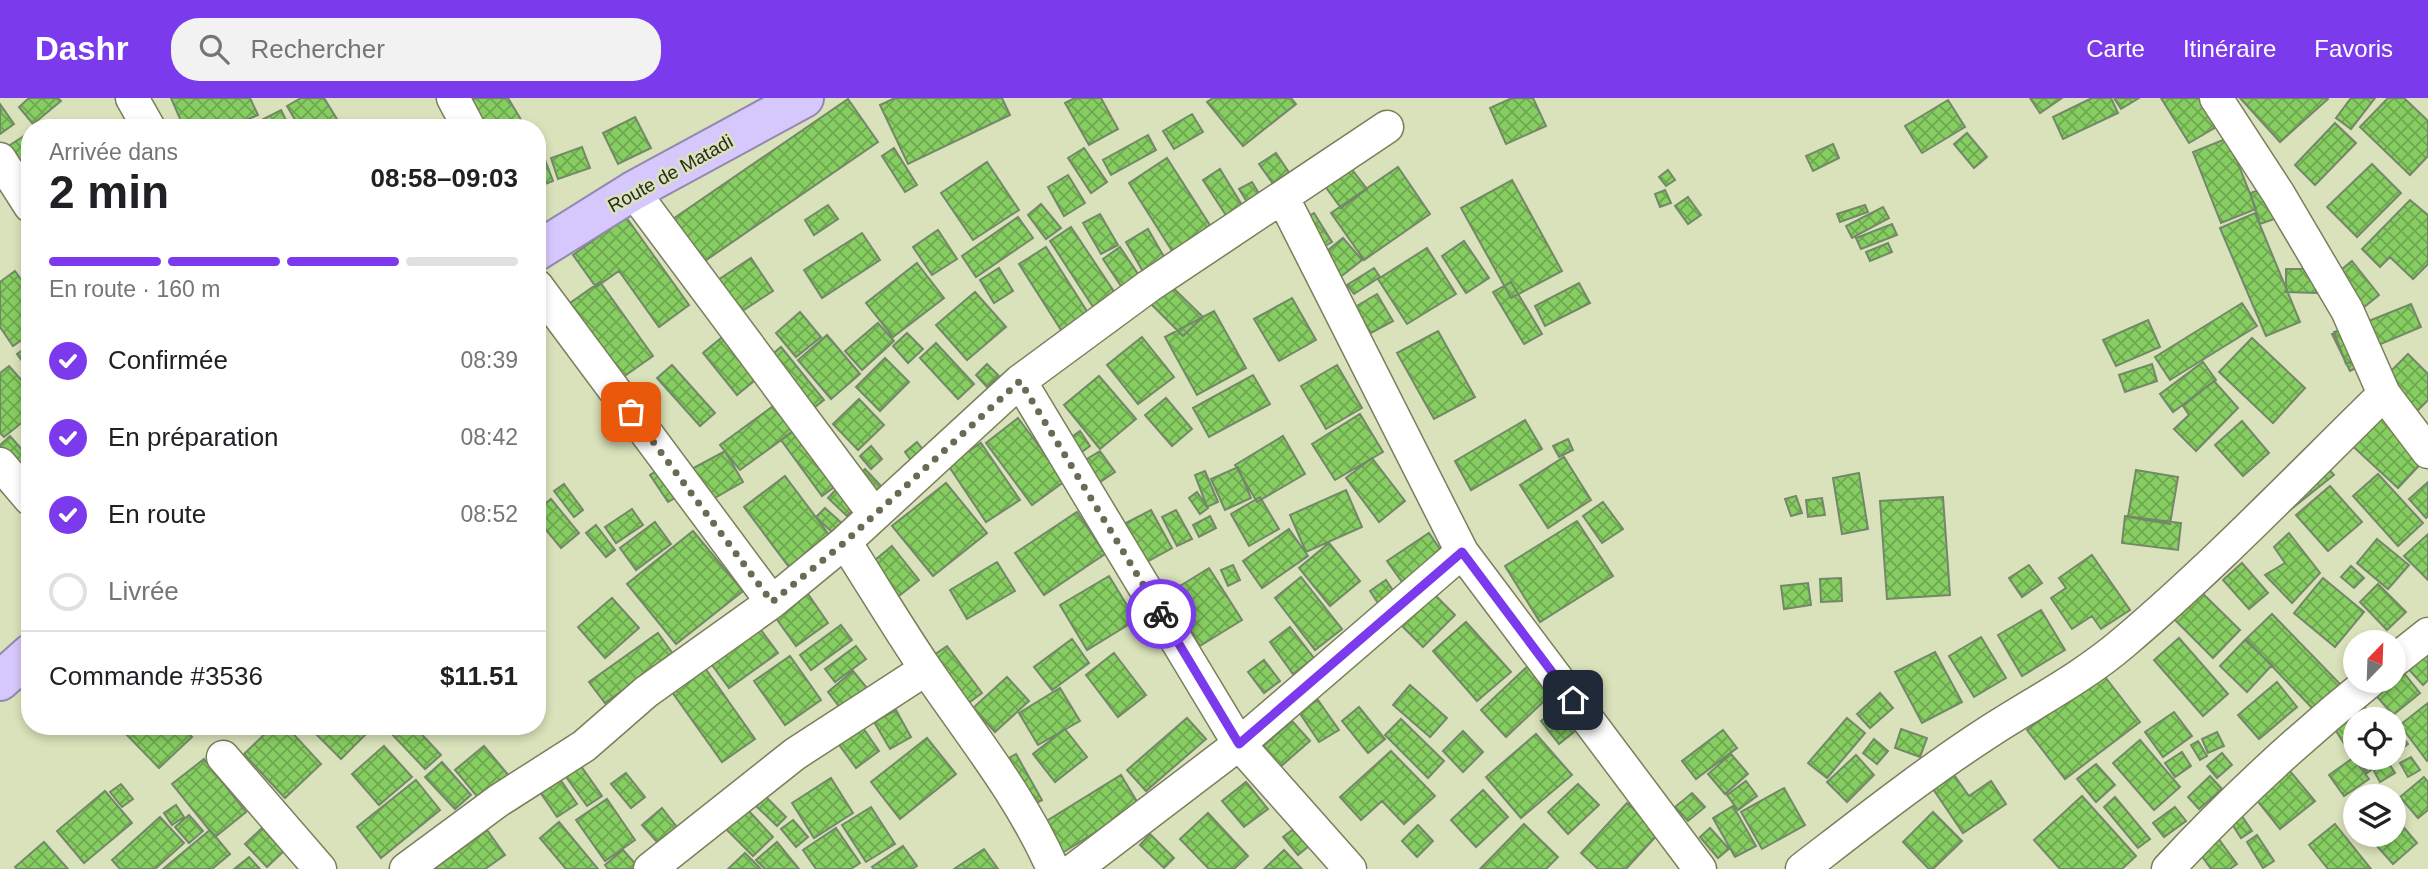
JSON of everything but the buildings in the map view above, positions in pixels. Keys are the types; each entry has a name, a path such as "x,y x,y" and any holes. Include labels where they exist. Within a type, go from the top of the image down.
{"highway":[{"name":"Route de Matadi","path":"546,244 633,191 804,98"},
{"path":"0,681 21,662"}],"street":[{"path":"132,98 144,119"},
{"path":"453,98 464,119"},
{"path":"2216,98 2278,193 2347,310 2384,394 2428,452"},
{"path":"406,869 498,801 584,746 646,692 772,602 845,542 1020,381 1149,286 1387,127"},
{"path":"0,159 21,192"},
{"path":"633,191 874,514"},
{"path":"1283,198 1462,552 1700,869"},
{"path":"546,298 772,602"},
{"path":"1020,381 1239,744 1350,869"},
{"path":"1801,869 1978,739 2061,688 2121,645 2205,569 2384,394"},
{"path":"0,464 21,488"},
{"path":"845,542 926,669 992,762 1037,832 1053,869"},
{"path":"1075,869 1239,744 1462,552"},
{"path":"2406,652 2428,634"},
{"path":"650,869 795,754 926,669"},
{"path":"2168,869 2274,762 2356,693"},
{"path":"223,757 320,869"}],"way so far":[{"path":"631,412 772,602 845,542 1020,381 1161,614"}],"route":[{"path":"1161,614 1239,744 1462,552 1573,700"}]}
